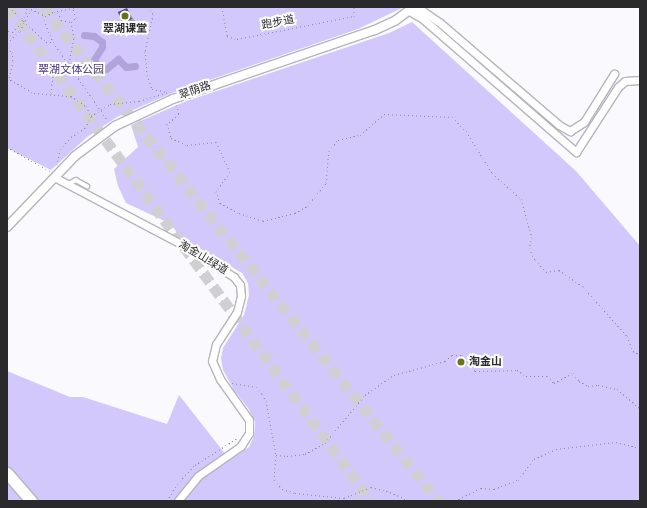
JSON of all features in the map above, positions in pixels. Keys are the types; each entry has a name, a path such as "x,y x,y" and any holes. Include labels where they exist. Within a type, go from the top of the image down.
{"main road":[{"path":"7,473 31,501"}],"street":[{"path":"412,9 423,10 439,22 559,125 570,131 584,122 614,74"},
{"path":"412,9 576,152 618,87 625,81 640,80"},
{"name":"翠荫路","path":"7,227 53,174 97,138 156,106 375,30 412,9"},
{"name":"淘金山绿道","path":"53,174 68,184 187,247 234,278 240,285 241,296 237,312 216,344 212,361 220,379 249,420 249,433 241,446 198,476 178,501"}],"lane":[{"path":"68,184 76,180 87,186"}],"path":[{"path":"9,7 46,42 53,42"},
{"path":"7,38 20,24 26,13 27,7"},
{"path":"7,43 20,31 30,9 46,16 58,11 78,7"},
{"path":"147,7 152,14 145,51 147,75 152,89 168,92 172,95"},
{"name":"跑步道","path":"222,7 227,36 237,39 354,16 354,7"},
{"path":"58,11 61,20 71,22 76,18 73,8"},
{"path":"46,16 44,20 53,42 101,108 109,123"},
{"path":"69,63 74,38 71,22"},
{"path":"7,27 9,33"},
{"path":"7,48 12,52 13,61 8,79 34,93 65,94 77,99 86,106 91,116"},
{"path":"51,93 54,68 59,64 69,63"},
{"path":"58,166 56,161 60,149 71,137 85,128 91,116 101,108 110,104 139,101 168,92"},
{"path":"175,103 179,114 167,124 171,138 187,145 216,142 230,172 216,191 220,203 239,213 263,221 295,213 307,206 326,183 330,151 338,140 360,135 384,114 452,117 466,130 492,173 521,198 532,237 529,248 535,260 546,272 560,270 584,287 627,336 633,352 640,355"},
{"path":"7,147 53,174"},
{"path":"276,455 294,456 316,450 343,424 365,395 381,383 402,371 445,361 452,354 461,356 475,371 516,370 526,376 547,376 554,384 573,373 578,381 588,386 598,385 617,389 640,408"},
{"path":"228,384 235,382 250,384 262,394 266,401 276,455 274,480 282,489 295,493 344,498 371,487 390,492 409,501"},
{"path":"167,501 177,484 194,465 237,439"},
{"path":"455,501 481,488 494,489 518,480 534,459 556,449 616,442 640,448"}],"green space":[{"name":"翠湖文体公园","path":"7,7 404,7 358,29 172,93 117,117 87,137 51,170 7,148"},
{"path":"412,22 576,171 640,246 640,501 7,501 7,371 70,397 83,397 167,424 179,395 230,460 249,447 254,436 255,422 248,408 234,390 223,370 221,358 223,348 244,315 249,295 248,283 242,273 179,236 171,224 126,203 118,186 114,169 138,147 131,125 184,102 389,33"}],"building":[{"name":"翠湖课堂","path":"127,8 132,19 123,23 118,12"}],"waterway":[{"path":"84,35 94,36 102,42 102,47 94,60 98,67 106,69 118,59 126,67 135,66"}],"tunnel":[{"path":"8,7 371,501"},
{"path":"43,7 438,501"}],"place":[{"name":"翠湖课堂","path":"125,16"},
{"name":"淘金山","path":"461,362"}]}
